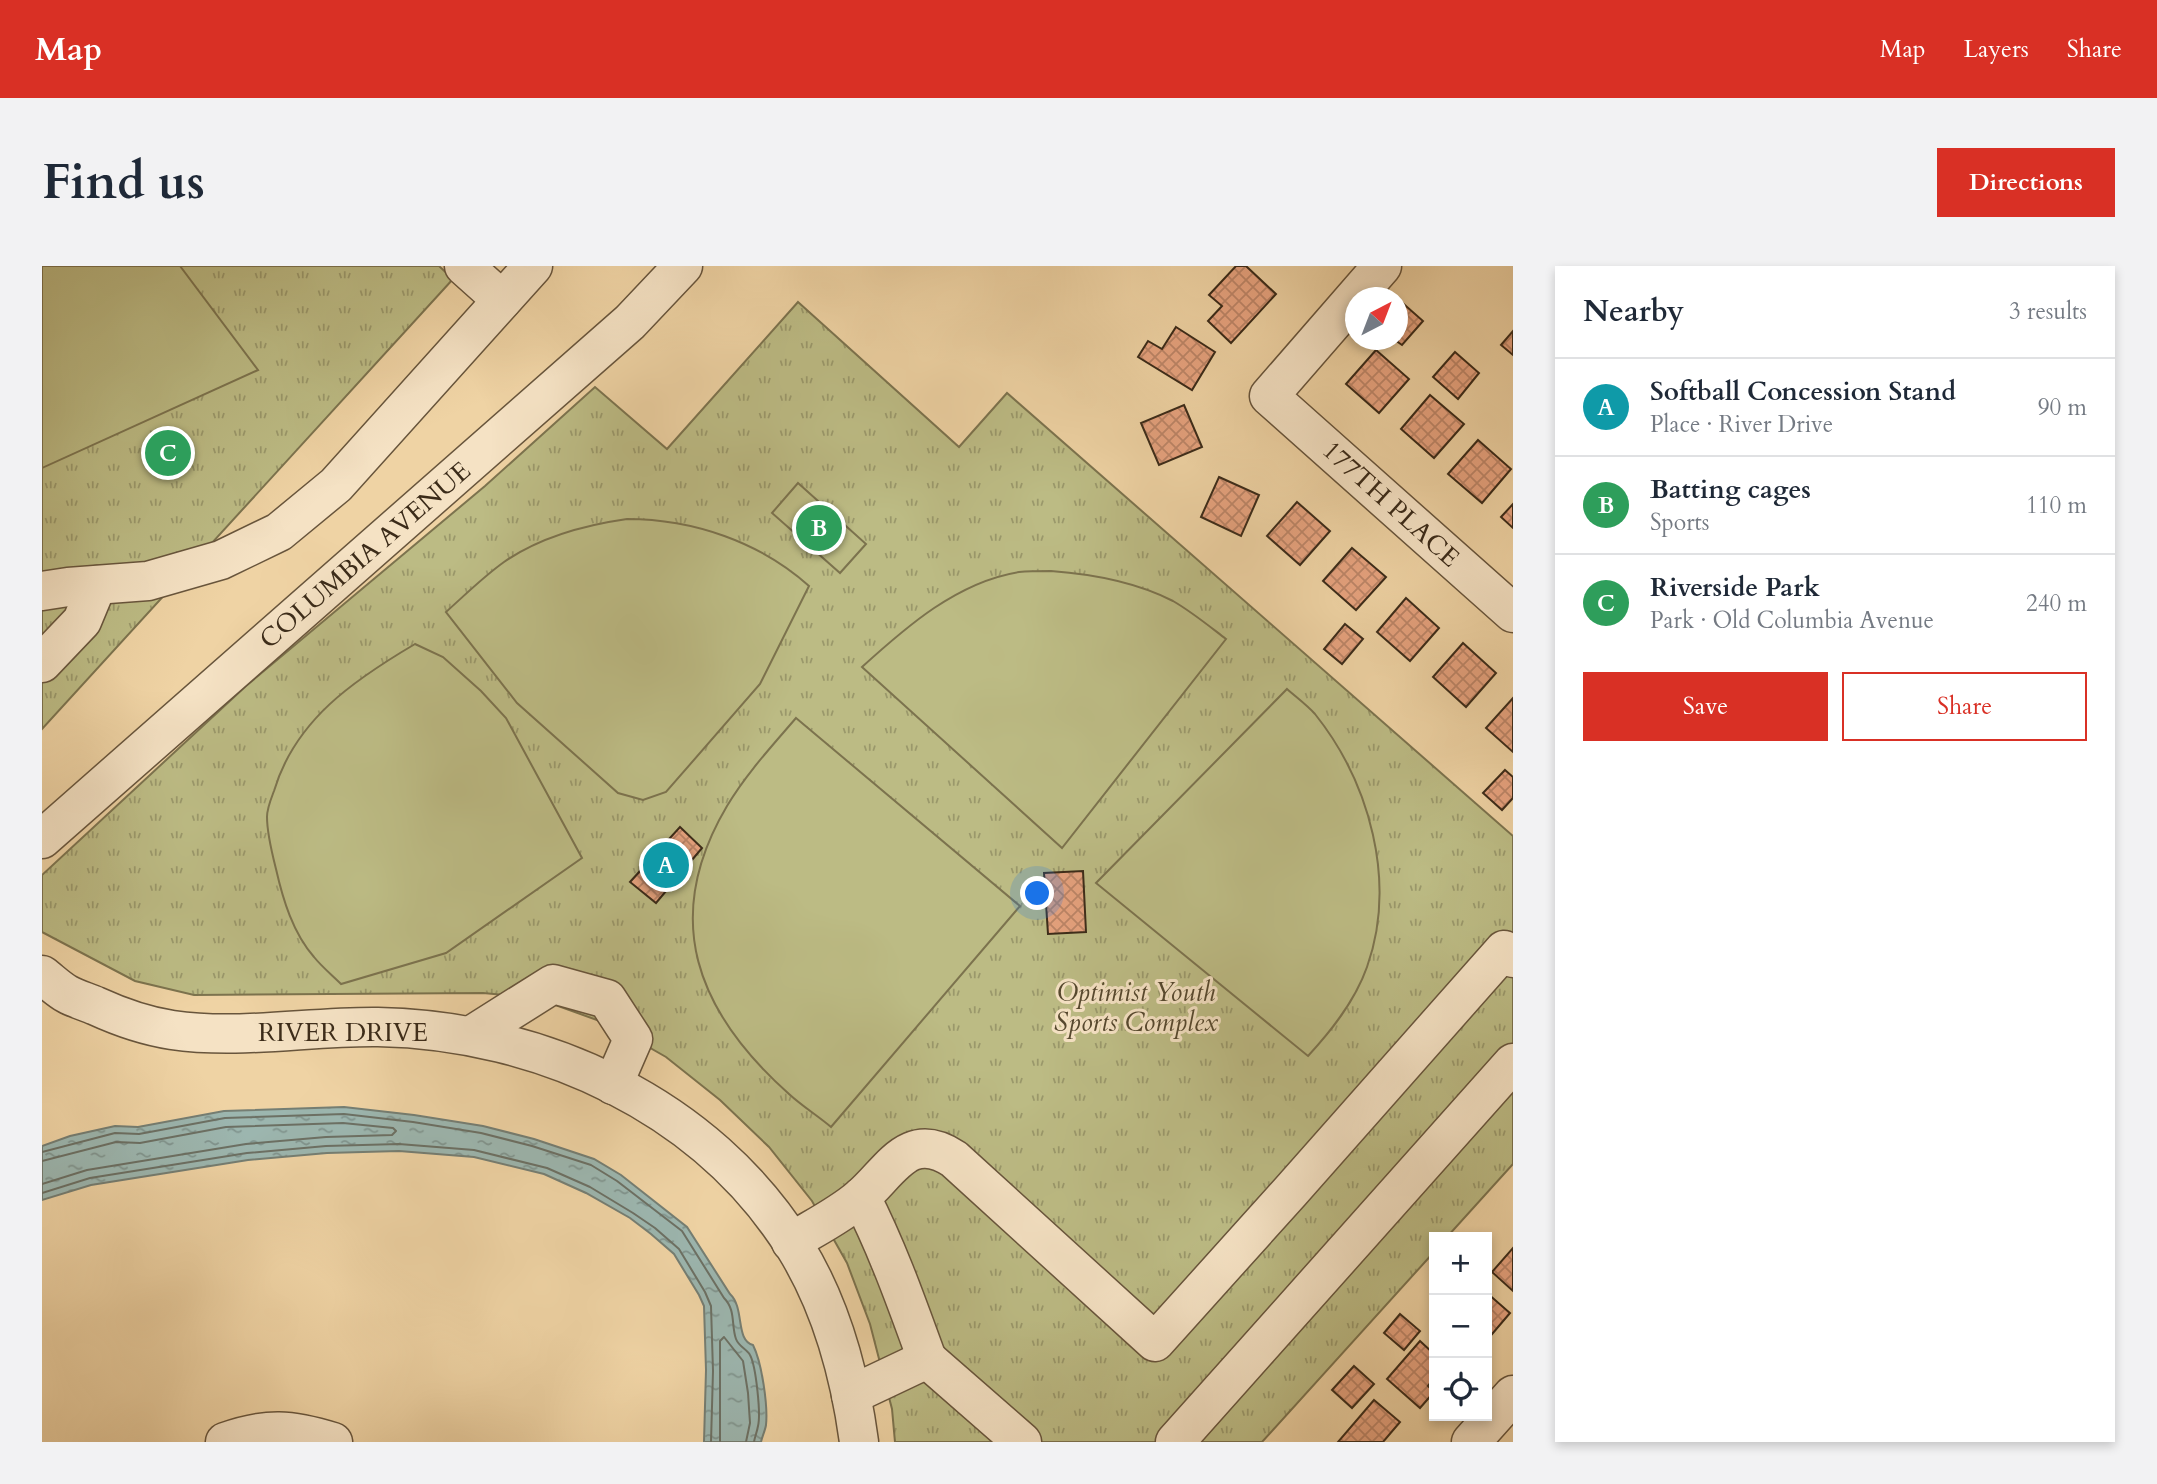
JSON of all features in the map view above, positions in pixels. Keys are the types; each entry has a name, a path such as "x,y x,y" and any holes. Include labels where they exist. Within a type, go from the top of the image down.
{"street":[{"path":"464,266 502,300"},
{"path":"42,592 148,581 221,560 279,532 336,485 533,266"},
{"name":"COLUMBIA AVENUE","path":"42,839 630,322 682,266"},
{"name":"177TH PLACE","path":"1382,266 1269,396 1513,613"},
{"path":"42,663 82,621 97,585"},
{"path":"791,1242 861,1197 894,1162 909,1152 931,1149 954,1160 1155,1342 1504,950 1513,958"},
{"name":"RIVER DRIVE","path":"42,975 68,994 121,1017 172,1030 236,1033 377,1027 472,1035 527,1048 613,1085 704,1142 746,1181 791,1242 831,1321 851,1395 859,1442"},
{"path":"472,1035 553,984 607,999 633,1039 613,1085"},
{"path":"1175,1442 1513,1063"},
{"path":"861,1197 899,1279 927,1359 1022,1442"},
{"path":"851,1395 927,1359"},
{"path":"1471,1442 1513,1395"},
{"path":"225,1442 250,1433 278,1431 306,1434 333,1442"}],"green space":[{"path":"42,266 439,266 453,279 42,729"},
{"path":"42,266 180,266 258,370 42,468"},
{"name":"Optimist Youth Sports Complex","path":"798,302 959,447 1007,393 1513,836 1513,1164 1452,1232 1429,1232 1429,1258 1262,1442 895,1442 892,1409 870,1324 847,1263 812,1201 769,1147 720,1100 666,1057 608,1024 536,998 483,993 194,995 135,981 42,932 42,875 246,686 485,486 595,387 667,449"},
{"path":"798,483 866,544 840,573 772,513"},
{"path":"627,519 676,523 724,536 769,557 809,586 760,684 666,792 643,800 618,793 517,703 446,612 481,580 518,553 579,529"},
{"path":"1051,571 1114,580 1159,594 1187,610 1226,639 1062,848 862,667 934,608 974,585 1019,572"},
{"path":"415,644 443,657 506,718 582,858 446,953 341,984 307,948 290,916 270,843 267,823 270,800 296,743 312,723 349,688"},
{"path":"1287,689 1315,714 1351,771 1373,834 1378,868 1376,935 1367,967 1342,1014 1308,1056 1096,883"},
{"path":"796,718 1020,906 831,1127 789,1094 757,1063 731,1030 711,997 698,962 693,925 695,887 707,847 727,806 751,771"}],"water":[{"path":"344,1107 483,1126 594,1159 621,1175 687,1227 735,1300 744,1337 753,1345 756,1353 762,1373 766,1407 766,1425 761,1442 704,1442 704,1306 674,1254 630,1218 586,1193 544,1174 474,1157 399,1151 327,1153 248,1160 91,1185 42,1200 42,1146 70,1136 115,1126 138,1127 224,1111"}],"building":[{"path":"1236,266 1246,266 1276,294 1231,343 1208,321 1222,306 1209,295"},
{"path":"1408,308 1423,321 1408,338"},
{"path":"1176,327 1215,352 1192,390 1138,357 1148,341 1162,349"},
{"path":"1513,331 1513,355 1501,345"},
{"path":"1376,350 1409,379 1379,413 1346,384"},
{"path":"1455,352 1479,373 1458,399 1433,377"},
{"path":"1430,395 1464,424 1434,458 1401,429"},
{"path":"1184,405 1202,447 1159,465 1141,423"},
{"path":"1478,440 1511,469 1482,503 1448,474"},
{"path":"1219,477 1259,495 1241,536 1201,517"},
{"path":"1297,502 1330,531 1300,565 1267,536"},
{"path":"1513,504 1513,528 1501,517"},
{"path":"1352,548 1386,577 1356,610 1323,581"},
{"path":"1406,598 1439,628 1410,661 1377,632"},
{"path":"1345,624 1363,639 1342,664 1324,649"},
{"path":"1463,643 1496,673 1466,707 1433,677"},
{"path":"1513,698 1513,752 1486,728"},
{"path":"1505,770 1513,777 1513,798 1502,810 1483,793"},
{"path":"680,827 702,848 656,903 630,882"},
{"path":"1083,871 1086,932 1048,934 1044,873"},
{"path":"1513,1248 1513,1291 1492,1272"},
{"path":"1492,1297 1510,1313 1492,1334"},
{"path":"1400,1314 1420,1331 1404,1350 1384,1333"},
{"path":"1420,1341 1429,1349 1429,1398 1420,1408 1387,1379"},
{"path":"1354,1366 1374,1384 1352,1408 1332,1390"},
{"path":"1374,1400 1400,1422 1383,1442 1338,1442"}],"place":[{"name":"Riverside Park","path":"168,453"},
{"name":"Batting cages","path":"819,528"},
{"name":"Softball Concession Stand","path":"666,865"}]}
